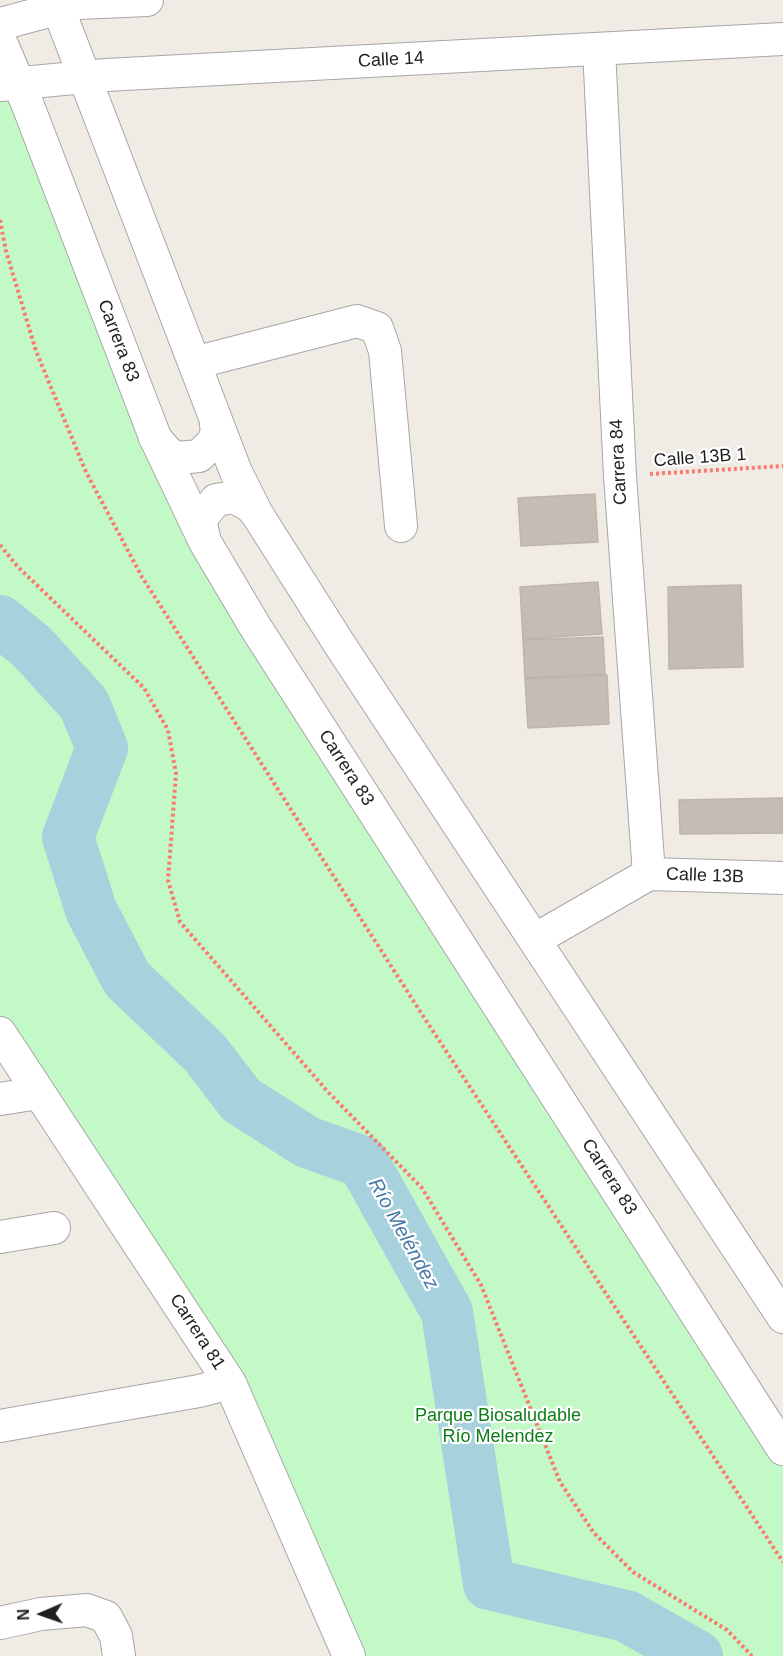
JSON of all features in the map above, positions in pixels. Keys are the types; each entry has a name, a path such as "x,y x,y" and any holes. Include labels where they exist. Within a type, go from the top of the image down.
{"street":[{"path":"0,24 56,4 147,0"},
{"path":"56,4 236,472 257,514 338,642 536,939 783,1317"},
{"name":"Calle 14","path":"9,84 783,39"},
{"name":"Carrera 83","path":"0,40 9,84 155,437 204,542 256,628 783,1449"},
{"name":"Carrera 84","path":"599,49 620,476 649,874"},
{"path":"194,363 357,321 377,328 385,351 401,526"},
{"path":"155,437 168,453 178,458 199,456 213,442 216,432 215,417"},
{"path":"204,542 201,524 204,514 216,500 234,497 250,506 257,514"},
{"name":"Calle 13B","path":"536,939 649,874 783,879"},
{"name":"Carrera 81","path":"0,1033 230,1383 349,1656"},
{"path":"0,1099 39,1093"},
{"path":"0,1238 54,1228"},
{"path":"0,1426 199,1391 230,1383"},
{"path":"0,1623 41,1614 87,1610 106,1617 116,1636 119,1656"}],"path":[{"path":"0,220 6,251 36,351 86,472 142,578 425,1019 783,1562"},
{"path":"0,245 6,251"},
{"name":"Calle 13B 1","path":"620,476 783,466"},
{"path":"0,545 18,567 144,688 168,729 176,774 168,880 180,922 328,1092 422,1188 481,1285 560,1482 594,1533 633,1572 727,1630 752,1656"}],"green space":[{"name":"Parque Biosaludable Río Melendez","path":"0,40 155,437 783,1449 783,1656 349,1656 230,1383 0,1033"}],"building":[{"path":"595,494 598,542 521,546 518,498"},
{"path":"598,582 602,634 523,639 520,587"},
{"path":"741,585 743,667 669,669 668,587"},
{"path":"603,637 605,674 525,678 523,640"},
{"path":"607,675 609,724 528,728 525,679"},
{"path":"783,798 783,833 680,834 679,800"}],"waterway":[{"name":"Río Meléndez","path":"0,621 32,647 84,704 102,748 68,837 91,910 127,979 205,1053 241,1100 307,1142 363,1162 447,1312 489,1584 626,1616 697,1656"}]}
